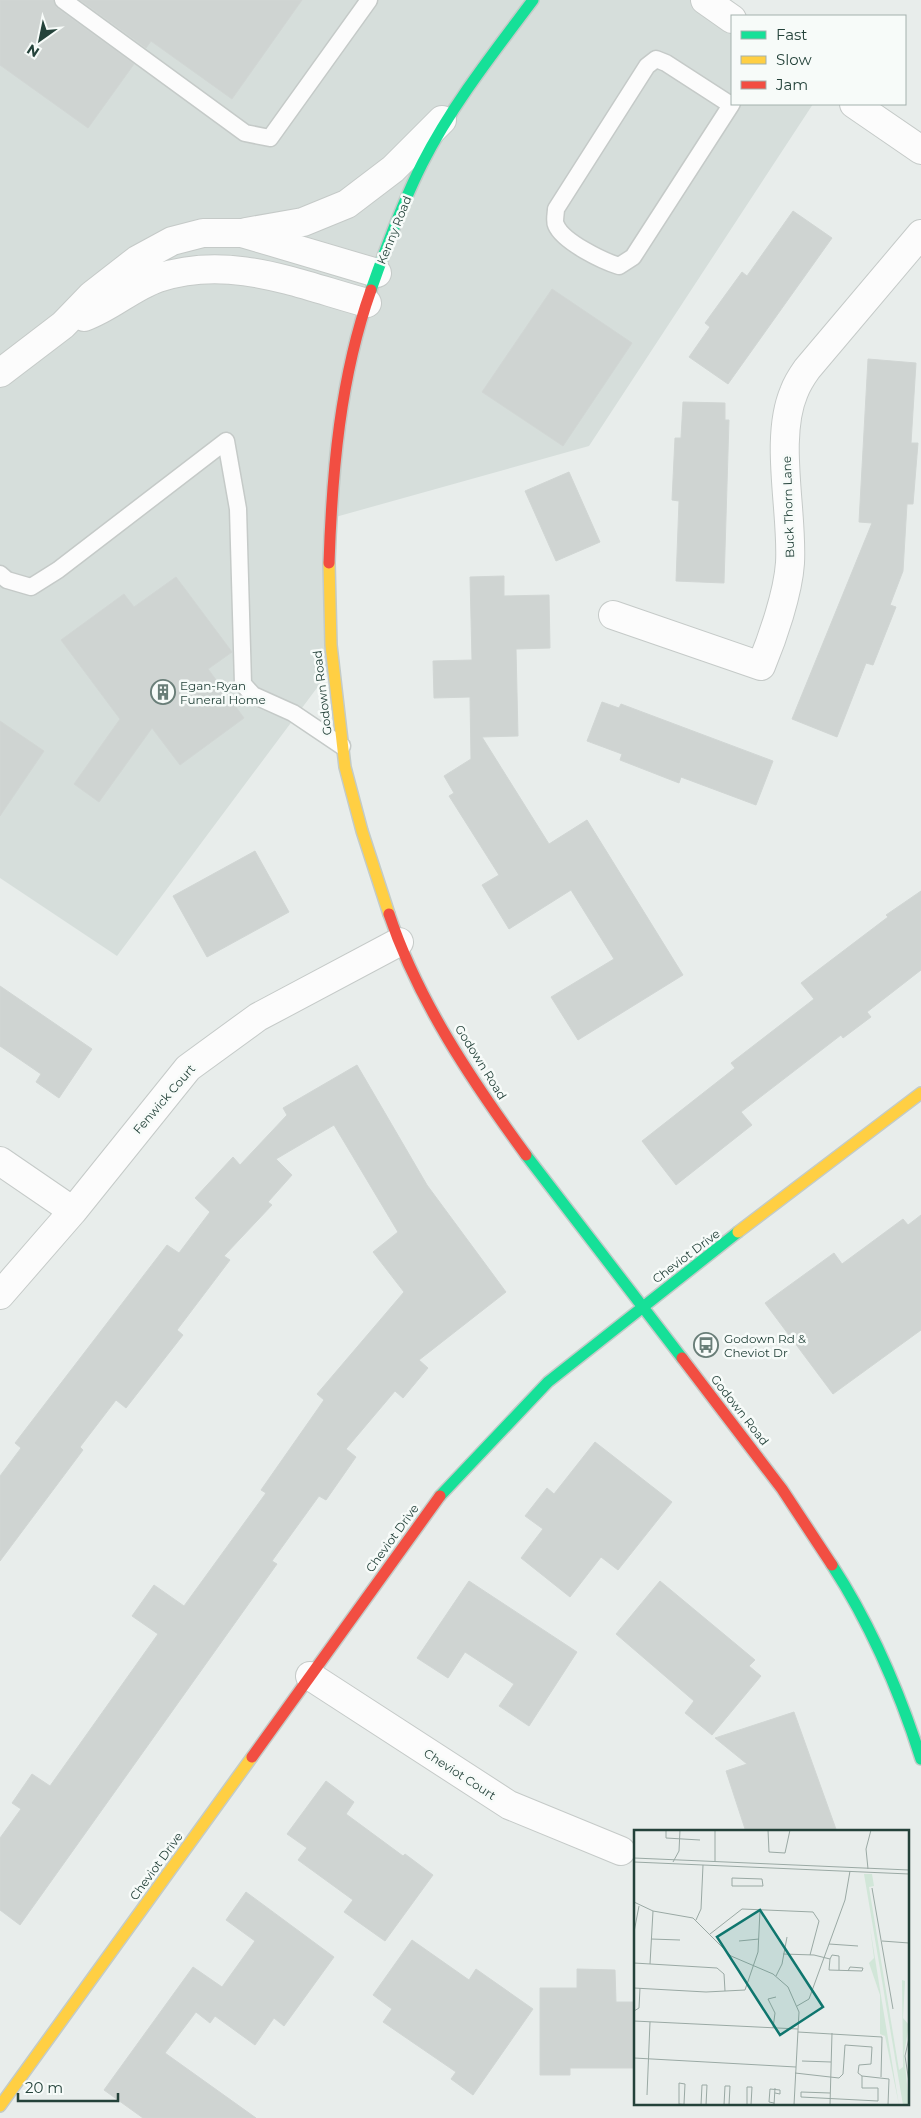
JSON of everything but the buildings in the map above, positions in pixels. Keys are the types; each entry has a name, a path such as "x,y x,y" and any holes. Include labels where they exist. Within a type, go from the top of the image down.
{"main road":[{"name":"Kenny Road","path":"377,273 423,162 467,91 533,0"},
{"name":"Godown Road","path":"377,273 366,303 343,400 332,500 328,584 331,664 345,770 369,855 399,942 432,1008 470,1075 559,1199 785,1492 829,1557 861,1612 896,1686 921,1759"},
{"name":"Cheviot Drive","path":"0,2106 444,1490 548,1382 642,1306 921,1093"}],"street":[{"path":"705,0 731,18"},
{"name":"Kenny Road","path":"3,365 63,325 92,295 137,260 172,240 203,233 242,233 302,222 348,204 399,163 430,134 467,91"},
{"path":"855,105 921,150"},
{"name":"Kenny Road","path":"242,233 377,273"},
{"name":"Buck Thorn Lane","path":"613,615 761,666 774,635 790,563 785,466 787,416 794,392 807,368 921,234"},
{"name":"Kenny Road","path":"63,325 90,315 156,279 190,269 221,267 260,273 366,303"},
{"name":"Fenwick Court","path":"0,1295 73,1211 188,1068 258,1017 399,942"},
{"path":"0,1161 73,1211"},
{"name":"Cheviot Court","path":"310,1676 508,1805 621,1851"}],"lane":[{"path":"63,0 245,133 270,138 369,0"},
{"path":"656,60 666,63 731,104 633,257 620,266 602,261 567,238 556,225 556,209 651,62 656,60"},
{"path":"0,574 7,580 31,587 58,570 226,441 238,509 243,684 253,695 293,713 342,746"}],"shaded area":[{"path":"0,0 709,0 731,16 731,105 812,105 589,446 332,518 334,665 117,956 0,878"}],"traffic: fast":[{"path":"371,290 401,210 434,142 474,79 533,0"},
{"path":"526,1155 682,1358"},
{"path":"440,1496 548,1382 738,1232"},
{"path":"832,1565 859,1611 883,1659 921,1759"}],"traffic: slow":[{"path":"329,563 331,645 345,767 362,831 389,914"},
{"path":"738,1232 921,1093"},
{"path":"0,2106 252,1757"}],"traffic: jam":[{"path":"329,563 335,460 345,391 360,323 371,290"},
{"path":"389,914 415,978 448,1039 526,1155"},
{"path":"682,1358 782,1489 832,1565"},
{"path":"252,1757 440,1496"}],"place":[{"name":"Egan-Ryan Funeral Home","path":"163,692"},
{"name":"Godown Rd & Cheviot Dr","path":"706,1345"}]}
